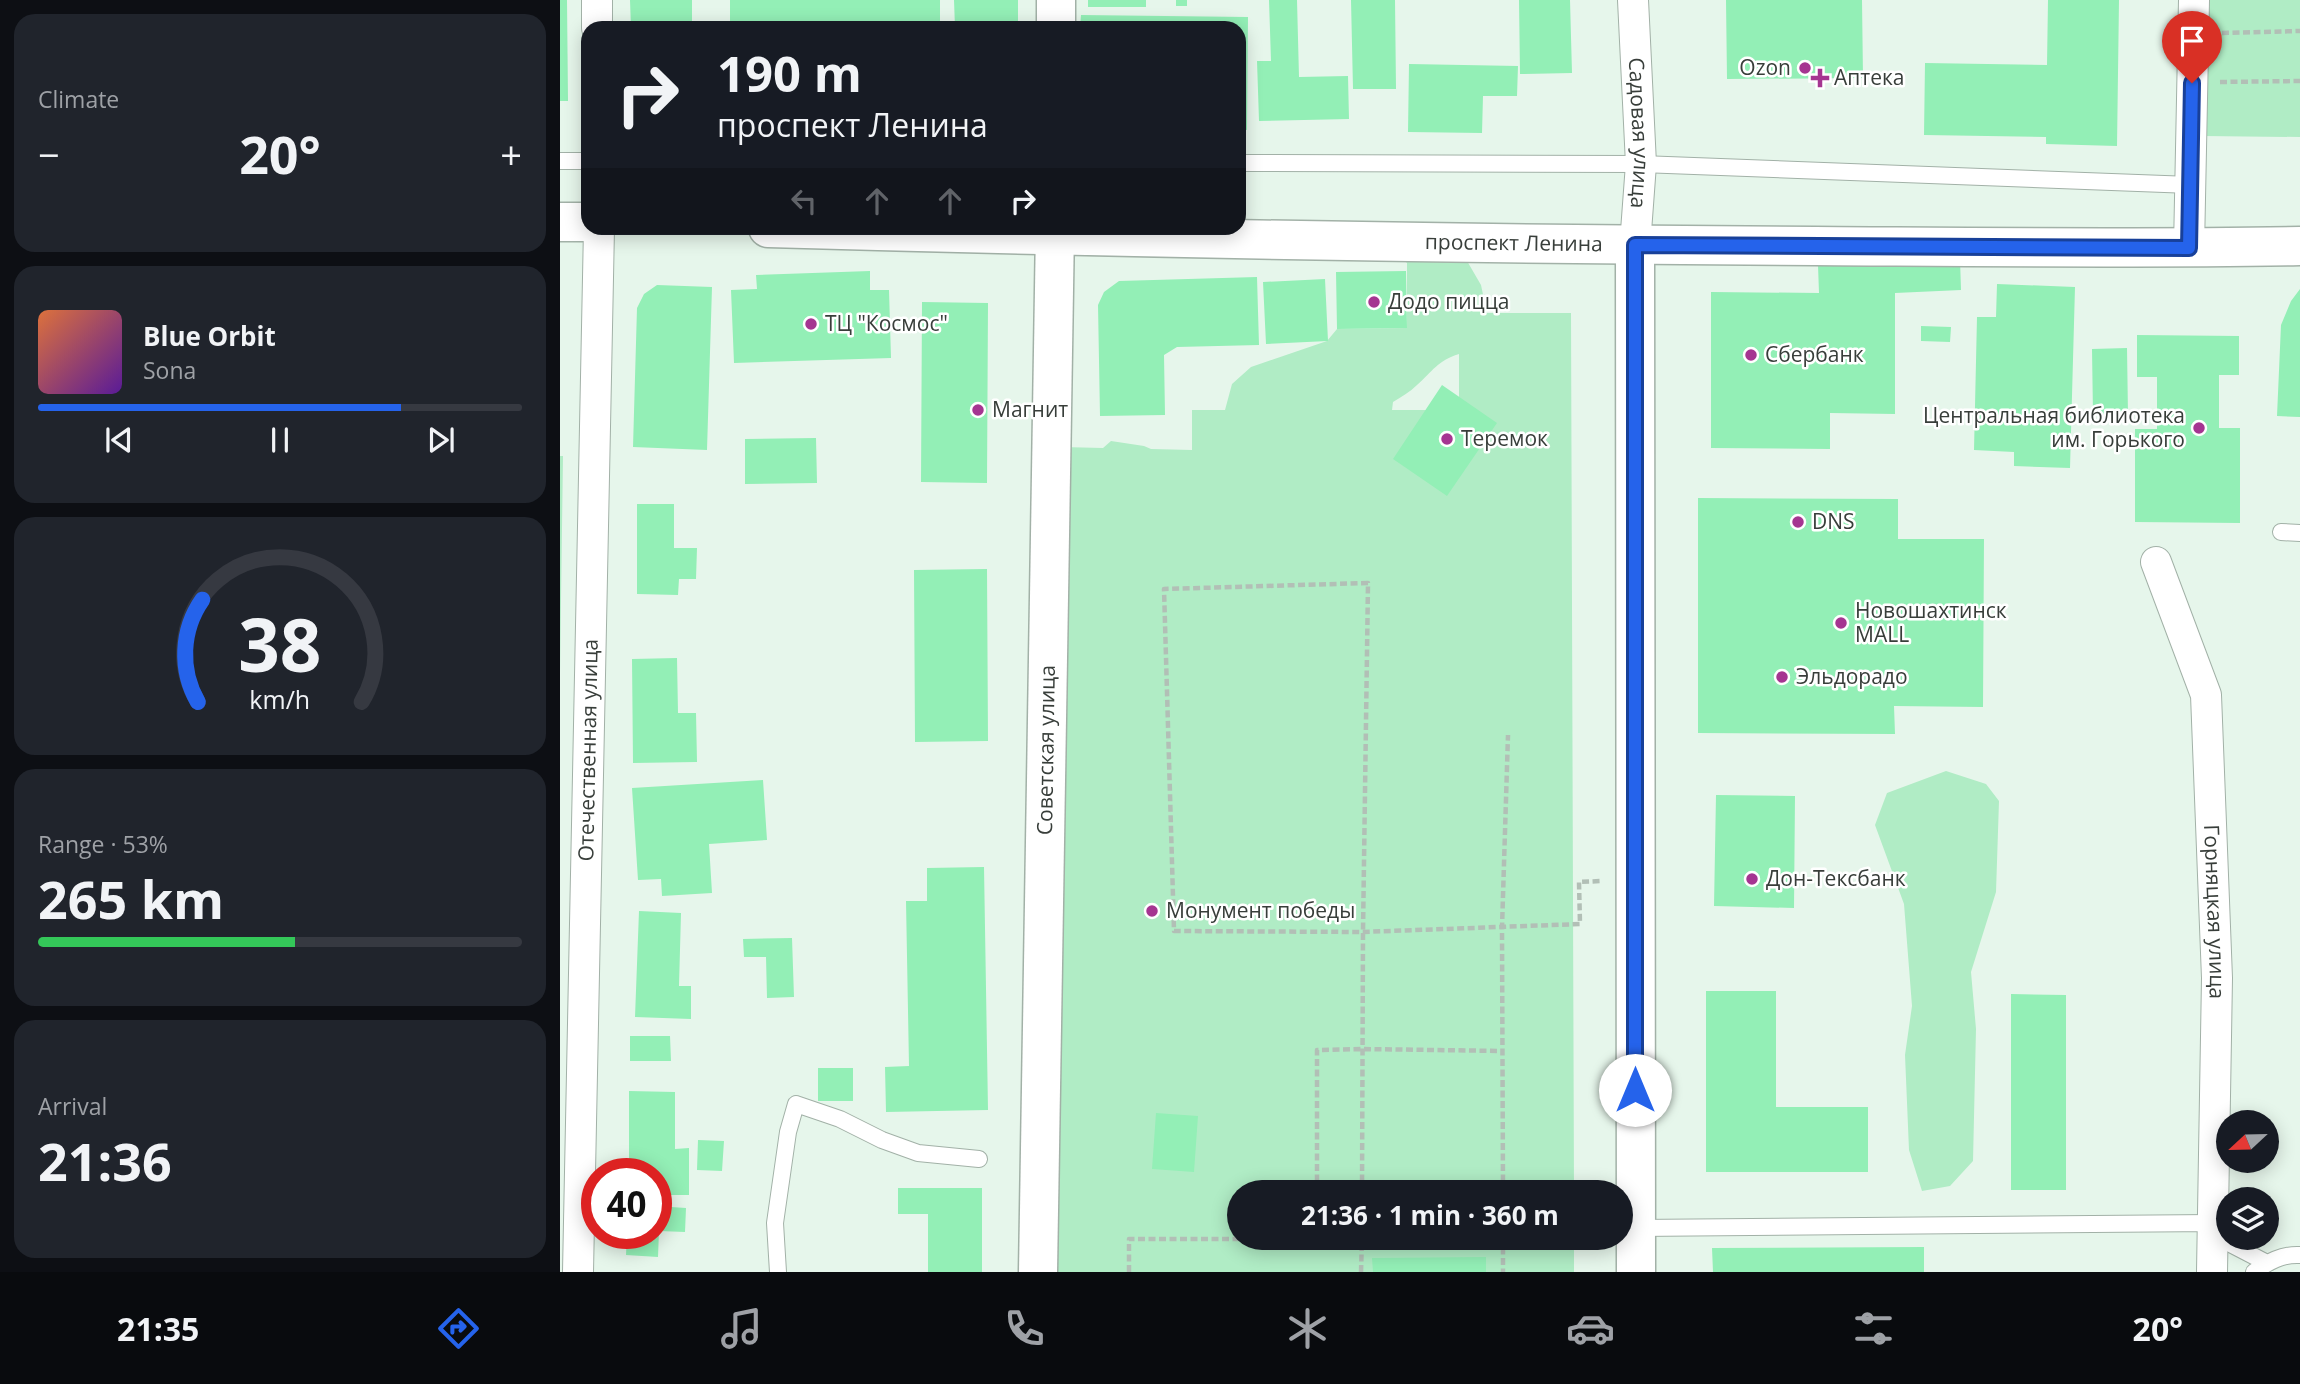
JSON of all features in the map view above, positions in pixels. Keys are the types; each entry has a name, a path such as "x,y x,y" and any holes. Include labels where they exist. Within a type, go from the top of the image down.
{"street":[{"path":"597,0 597,21"},
{"path":"1056,0 1056,21"},
{"name":"Садовая улица","path":"1633,0 1641,164 1635,245 1636,1272"},
{"path":"2189,248 2194,0"},
{"path":"560,222 581,222"},
{"name":"Отечественная улица","path":"578,1272 599,235"},
{"name":"Советская улица","path":"1038,1272 1055,235"},
{"name":"проспект Ленина","path":"1189,235 1635,245 2189,248 2300,246"},
{"name":"Горняцкая улица","path":"2156,562 2206,695 2217,978 2212,1272"}],"lane":[{"path":"560,161 581,161"},
{"path":"1246,163 1641,164 2191,185"},
{"path":"2281,532 2300,533"},
{"path":"778,1272 775,1223 788,1132 796,1104 840,1119 881,1140 918,1153 979,1158"},
{"path":"1636,1227 2213,1229 2260,1267 2290,1254 2300,1255"}],"path":[{"path":"2193,33 2300,31"},
{"path":"2192,83 2300,81"},
{"path":"1362,1180 1363,932 1368,583 1164,589 1174,931 1363,932 1580,924 1579,882 1634,879"},
{"path":"1503,1180 1502,928 1508,735"},
{"path":"1317,1180 1317,1051 1503,1051"},
{"path":"1129,1272 1129,1239 1227,1238"},
{"path":"1361,1272 1362,1250"},
{"path":"1503,1250 1503,1272"}],"green space":[{"path":"2204,0 2300,0 2300,137 2203,136"},
{"path":"1456,242 1481,285 1487,313 1571,313 1574,1180 1227,1180 1227,1250 1574,1250 1574,1272 1053,1272 1062,447 1103,448 1111,441 1151,449 1192,450 1192,410 1225,410 1232,384 1251,367 1327,341 1337,329 1407,328 1407,263 1398,254","holes":["1459,354 1459,410 1392,410 1393,402 1411,390 1440,363"]},
{"path":"560,456 563,456 560,673"},
{"path":"1946,771 1986,784 1999,801 1996,892 1971,972 1976,1029 1973,1161 1950,1186 1922,1191 1909,1150 1905,1055 1912,1006 1904,904 1875,825 1887,793"}],"building":[{"path":"560,0 567,0 568,101 560,101"},
{"path":"630,0 692,0 692,21 631,21"},
{"path":"730,0 940,0 940,21 730,21"},
{"path":"954,0 1018,0 1018,21 955,21"},
{"path":"1088,0 1146,0 1146,7 1088,7"},
{"path":"1176,0 1187,0 1187,6 1176,6"},
{"path":"1269,0 1297,0 1299,77 1348,76 1349,119 1259,121 1257,61 1271,61"},
{"path":"1351,0 1395,0 1396,89 1353,89"},
{"path":"1519,0 1570,0 1572,73 1520,74"},
{"path":"1726,0 1862,0 1863,78 1727,79"},
{"path":"2048,0 2119,0 2117,146 2046,144 2046,137 1924,135 1925,63 2047,65"},
{"path":"1081,15 1248,17 1247,130 1246,21 1081,21"},
{"path":"1409,64 1518,66 1517,96 1483,96 1482,133 1408,132"},
{"path":"1960,259 1961,290 1895,293 1895,414 1830,413 1830,449 1711,448 1711,292 1819,293 1818,265"},
{"name":"ТЦ \"Космос\"","path":"870,271 870,290 889,290 891,358 734,363 731,290 757,289 756,275"},
{"path":"1406,271 1407,328 1337,329 1336,272"},
{"path":"1257,277 1259,345 1177,347 1164,355 1165,415 1100,416 1098,305 1104,292 1119,281"},
{"path":"1325,279 1328,341 1266,344 1263,282"},
{"path":"1997,284 2075,287 2070,468 2014,466 2014,452 1974,450 1977,317 1996,317"},
{"path":"657,285 712,287 707,450 633,447 637,308 644,294"},
{"path":"2300,289 2300,417 2277,416 2281,325 2291,301"},
{"path":"922,302 988,303 987,483 921,482"},
{"path":"1921,326 1951,327 1950,342 1921,341"},
{"name":"Центральная библиотека им. Горького","path":"2137,335 2239,336 2239,375 2219,375 2219,428 2240,428 2240,523 2135,522 2135,429 2157,429 2157,377 2137,377"},
{"path":"2127,348 2128,415 2093,415 2092,349"},
{"path":"1442,385 1497,423 1447,496 1393,459"},
{"path":"816,438 817,483 745,484 745,439"},
{"name":"Новошахтинск MALL","path":"1698,498 1898,499 1898,539 1984,539 1983,707 1894,706 1895,734 1698,733"},
{"path":"637,504 674,504 674,548 697,548 696,579 679,579 678,595 637,594"},
{"path":"987,569 988,741 915,742 914,570"},
{"path":"677,658 678,713 696,713 697,762 633,763 632,659"},
{"path":"763,780 767,840 709,844 712,893 662,896 661,879 638,880 632,788"},
{"path":"1716,795 1795,796 1794,908 1714,906"},
{"path":"984,867 988,1110 886,1112 885,1067 909,1066 906,901 927,901 927,868"},
{"path":"639,911 681,913 679,986 691,986 691,1019 635,1017"},
{"path":"792,938 794,997 767,998 766,957 744,957 743,939"},
{"path":"1706,991 1776,991 1776,1107 1868,1107 1868,1172 1706,1172"},
{"path":"2011,994 2066,995 2066,1190 2011,1190"},
{"path":"630,1036 670,1036 671,1061 630,1061"},
{"path":"818,1068 853,1068 853,1101 818,1101"},
{"path":"629,1091 675,1092 675,1149 689,1148 689,1195 672,1195 672,1158 629,1158"},
{"path":"1156,1113 1198,1116 1194,1172 1152,1169"},
{"path":"698,1140 724,1141 722,1171 697,1170"},
{"path":"898,1188 982,1188 982,1272 928,1272 928,1214 898,1214"},
{"path":"672,1207 686,1208 685,1232 672,1232"},
{"path":"1924,1247 1924,1272 1713,1272 1712,1248"},
{"path":"626,1249 658,1249 658,1257 626,1255"},
{"path":"1486,1257 1486,1272 1373,1272 1372,1258"}],"place":[{"name":"Ozon","path":"1805,68"},
{"name":"Аптека","path":"1820,78"},
{"name":"Додо пицца","path":"1374,302"},
{"name":"ТЦ \"Космос\"","path":"811,324"},
{"name":"Сбербанк","path":"1751,355"},
{"name":"Магнит","path":"978,410"},
{"name":"Центральная библиотека им. Горького","path":"2199,428"},
{"name":"Теремок","path":"1447,439"},
{"name":"DNS","path":"1798,522"},
{"name":"Новошахтинск MALL","path":"1841,623"},
{"name":"Эльдорадо","path":"1782,677"},
{"name":"Дон-Тексбанк","path":"1752,879"},
{"name":"Монумент победы","path":"1152,911"}],"route":[{"path":"1635,1090 1635,245 2189,248 2192,83"}]}
